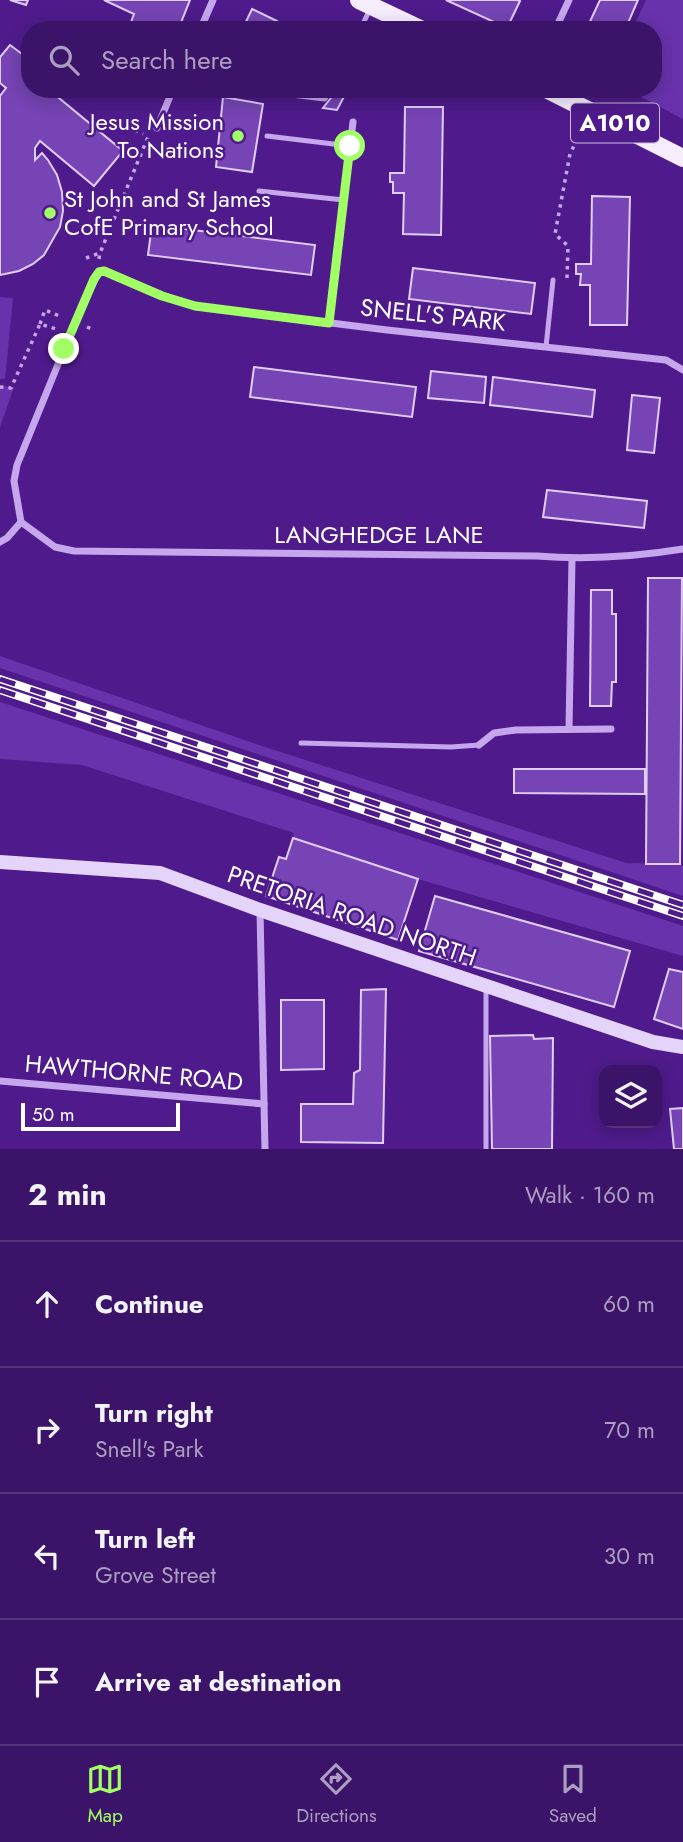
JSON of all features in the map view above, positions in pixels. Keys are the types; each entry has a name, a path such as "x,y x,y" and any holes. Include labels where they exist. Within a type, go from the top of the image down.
{"main road":[{"path":"365,3 403,21"},
{"name":"A1010","path":"564,98 683,158"}],"street":[{"path":"204,21 213,0"},
{"path":"559,21 569,0"},
{"path":"157,128 169,98"},
{"path":"329,323 353,122"},
{"name":"SNELL'S PARK","path":"21,522 14,481 17,465 70,334 99,272 108,271 162,296 195,306 666,360 683,370"},
{"path":"0,542 21,522"},
{"name":"LANGHEDGE LANE","path":"21,522 55,547 74,551 468,555 572,559 638,557 683,549"},
{"path":"569,729 572,559"},
{"path":"479,745 494,733 516,730 611,729"},
{"name":"PRETORIA ROAD NORTH","path":"0,862 160,873 260,910 653,1042 683,1047"},
{"path":"260,910 265,1149"},
{"name":"HAWTHORNE ROAD","path":"0,1081 264,1104"}],"lane":[{"path":"362,21 365,3"},
{"path":"267,136 350,146"},
{"path":"259,191 344,200"},
{"path":"546,347 553,280"},
{"path":"301,743 451,747 479,745"},
{"path":"486,986 486,1149"}],"path":[{"path":"553,280 568,279 568,246 555,234 570,154 591,111"},
{"path":"86,258 100,253 148,136 157,128"},
{"path":"135,130 148,136"},
{"path":"0,387 11,388 45,310 65,318"},
{"path":"40,324 56,329"},
{"path":"87,327 94,330"}],"shaded area":[{"path":"646,0 683,0 683,119 643,98 662,98 662,21 636,21"},
{"path":"0,297 13,298 5,379 0,379"},
{"path":"0,386 14,387 0,427"},
{"path":"0,656 268,748 626,863 680,864 683,866 683,896 0,668"},
{"path":"0,702 683,926 683,956 418,879 293,838 294,833 82,765 0,759"}],"building":[{"path":"10,0 28,0 26,5"},
{"path":"104,0 190,0 182,21 131,21 134,14"},
{"path":"446,0 520,1 510,21 492,21"},
{"path":"600,0 638,0 629,21 590,21"},
{"path":"252,9 277,21 246,21"},
{"path":"10,45 21,53 21,98 59,98 123,151 94,186 40,141 35,148 35,160 42,153 48,160 57,175 62,192 60,227 44,255 33,264 19,271 0,275 0,96 6,88 0,83 0,57"},
{"name":"Jesus Mission To Nations","path":"223,98 263,104 252,172 216,167"},
{"path":"331,98 343,98 337,110 323,108"},
{"path":"405,107 443,107 441,235 403,234 404,193 393,193 390,173 404,173"},
{"path":"592,196 630,197 627,325 590,325 590,285 580,285 581,274 576,274 576,264 591,264"},
{"path":"152,225 315,245 311,275 148,255"},
{"path":"413,268 535,283 531,314 409,299"},
{"path":"254,367 416,387 412,417 250,397"},
{"path":"431,371 486,377 484,403 428,398"},
{"path":"493,377 595,390 592,417 490,405"},
{"path":"632,395 660,398 654,453 627,450"},
{"path":"547,490 647,501 644,528 543,517"},
{"path":"648,578 682,578 680,864 646,864"},
{"path":"591,590 612,590 612,614 616,614 616,682 612,682 611,706 590,706"},
{"path":"514,769 645,769 645,794 514,793"},
{"path":"293,838 418,879 398,940 266,896 279,857 286,859"},
{"path":"435,896 630,951 614,1007 419,951"},
{"path":"669,969 683,972 683,1029 654,1019"},
{"path":"386,989 383,1143 301,1142 301,1104 353,1104 354,1073 360,1070 361,990"},
{"path":"281,1000 324,1000 324,1069 281,1070"},
{"path":"533,1035 534,1039 553,1038 552,1149 492,1149 490,1036"},
{"path":"683,1108 683,1149 674,1149 670,1109"}],"railway":[{"path":"0,679 683,905"},
{"path":"0,690 683,916"}],"place":[{"name":"Jesus Mission To Nations","path":"238,136"},
{"name":"St John and St James CofE Primary School","path":"50,213"}],"route":[{"path":"64,349 94,279 99,272 104,271 162,296 195,306 329,323 350,146"}]}
